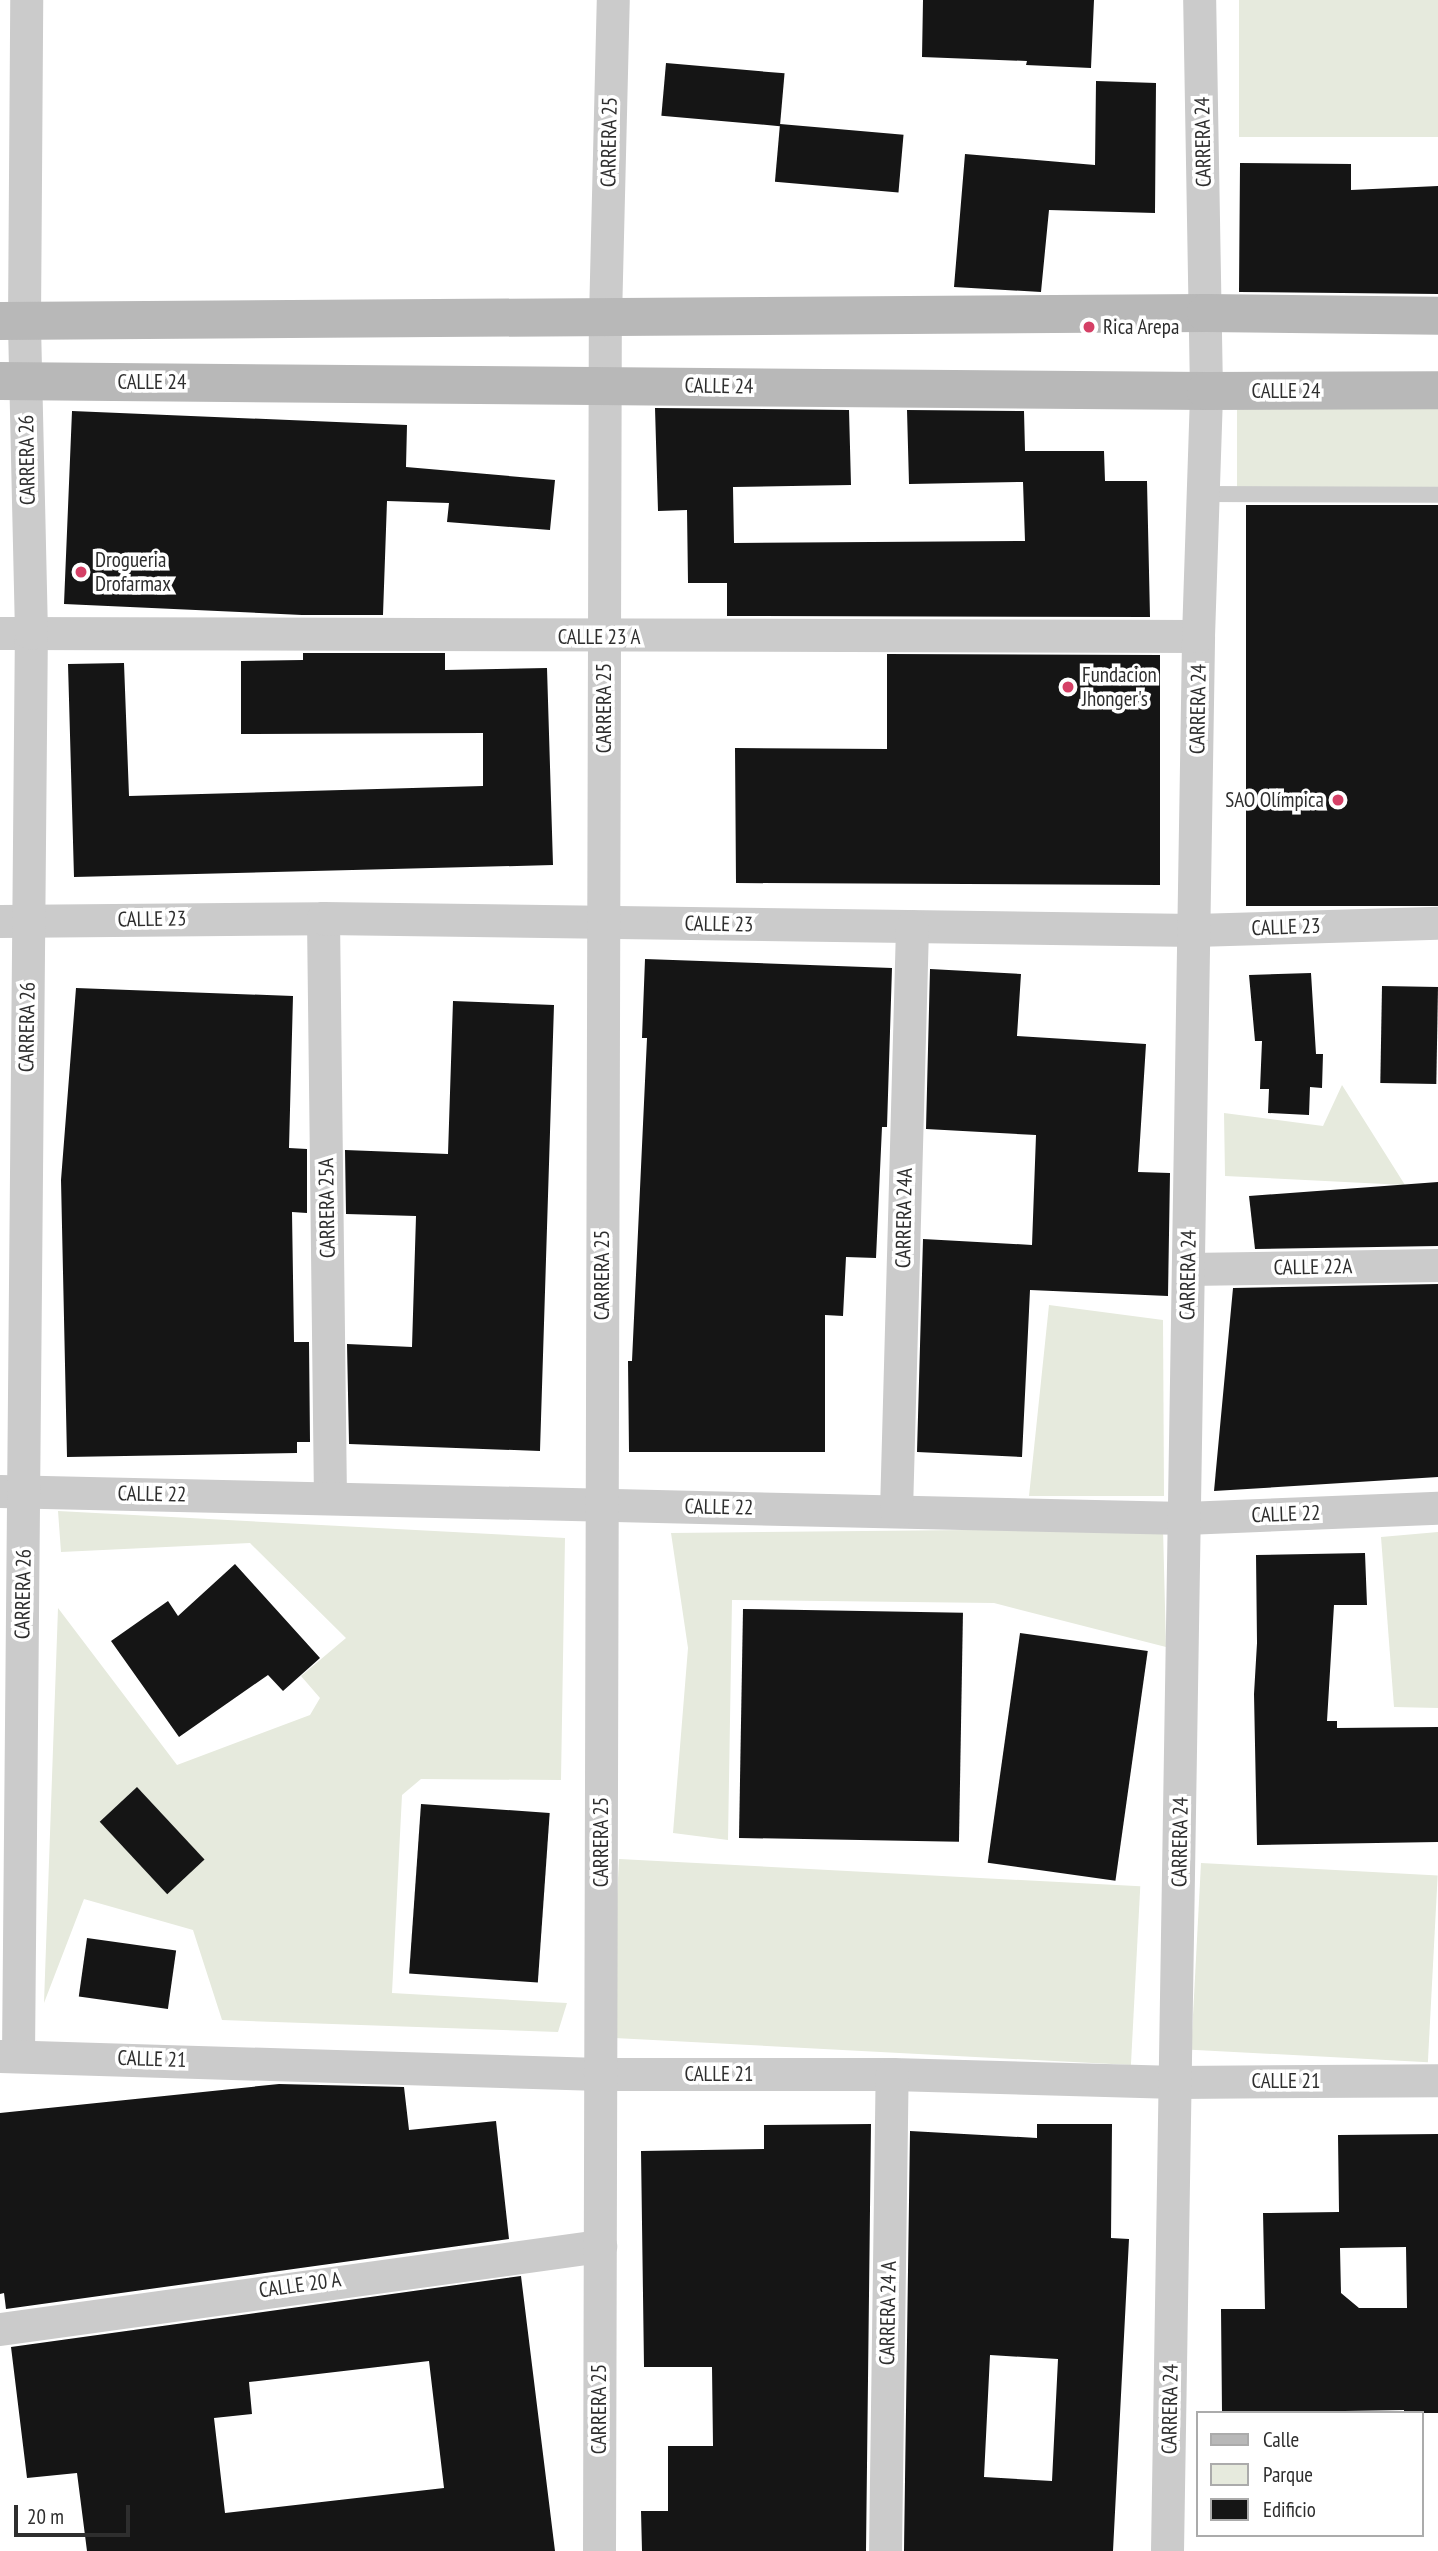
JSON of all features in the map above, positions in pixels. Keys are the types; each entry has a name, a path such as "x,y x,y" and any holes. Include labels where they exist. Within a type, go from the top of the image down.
{"street":[{"name":"CARRERA 26","path":"9,2056 16,633 12,39 26,0"},
{"name":"CARRERA 25","path":"599,2551 605,318 613,0"},
{"name":"CARRERA 24","path":"1167,2551 1177,2082 1198,636 1206,391 1199,0"},
{"path":"12,321 1206,313 1438,316"},
{"name":"CALLE 24","path":"13,381 1206,391 1438,390"},
{"name":"CALLE 23 A","path":"16,633 604,637 1198,636"},
{"name":"CALLE 23","path":"14,921 323,918 1195,930 1438,923"},
{"name":"CARRERA 25A","path":"323,918 330,1498"},
{"name":"CARRERA 24A","path":"896,1511 912,926"},
{"name":"CALLE 22A","path":"1188,1269 1438,1265"},
{"name":"CALLE 22","path":"12,1491 1185,1518 1438,1508"},
{"name":"CALLE 21","path":"9,2056 600,2074 892,2074 1177,2082 1438,2080"},
{"name":"CARRERA 24 A","path":"885,2551 892,2074"},
{"name":"CALLE 20 A","path":"0,2329 277,2288 600,2246"}],"lane":[{"path":"1203,495 1438,495"}],"green space":[{"path":"1239,0 1438,0 1438,137 1239,137"},
{"path":"1237,403 1438,403 1438,488 1237,488"},
{"path":"1342,1085 1405,1185 1225,1176 1224,1113 1323,1126"},
{"path":"1049,1305 1163,1320 1164,1496 1029,1496"},
{"path":"58,1511 565,1538 561,1780 421,1779 402,1795 392,1993 567,2003 558,2032 222,2020 193,1930 84,1899 44,2003 58,1608 177,1765 310,1715 320,1698 301,1676 346,1638 250,1543 61,1552"},
{"path":"1163,1528 1166,1647 994,1603 732,1600 728,1840 673,1833 688,1648 671,1533"},
{"path":"1438,1532 1438,1708 1394,1707 1381,1537"},
{"path":"619,1859 1140,1886 1131,2065 610,2038"},
{"path":"1201,1863 1438,1875 1428,2062 1191,2050"}],"building":[{"path":"923,0 1094,0 1091,68 1026,65 1027,61 922,57"},
{"path":"666,63 785,73 780,126 661,116"},
{"path":"1096,81 1156,83 1155,213 1049,210 1041,292 954,287 965,154 1095,165"},
{"path":"780,124 904,135 898,193 775,182"},
{"path":"1240,163 1351,164 1351,190 1438,186 1438,294 1239,292"},
{"path":"655,408 849,410 851,485 733,487 734,543 1025,541 1023,482 909,484 907,410 1024,411 1025,451 1104,451 1105,481 1147,481 1150,617 727,616 727,583 688,583 687,510 658,511"},
{"path":"72,411 407,425 406,467 555,480 550,530 447,522 449,503 387,501 383,615 302,615 64,604"},
{"name":"SAO Olímpica","path":"1246,505 1438,505 1438,906 1246,906"},
{"path":"303,653 445,653 445,670 547,668 553,865 74,877 68,664 124,663 129,796 483,786 483,733 241,734 241,661 303,660"},
{"path":"887,654 1160,655 1160,885 736,883 735,748 887,749"},
{"path":"645,959 892,968 887,1127 882,1127 876,1258 846,1257 843,1316 825,1315 825,1452 629,1452 628,1361 632,1361 647,1038 642,1038"},
{"path":"930,969 1021,974 1017,1036 1146,1044 1138,1172 1170,1173 1168,1296 1030,1290 1022,1457 917,1452 923,1239 1032,1245 1036,1135 926,1129"},
{"path":"1311,973 1316,1054 1323,1054 1322,1088 1310,1087 1309,1115 1268,1113 1269,1089 1260,1089 1262,1041 1255,1041 1249,975"},
{"path":"1382,986 1438,987 1436,1084 1380,1083"},
{"path":"76,988 293,996 289,1148 307,1149 307,1213 292,1212 294,1342 309,1342 310,1442 297,1442 297,1453 67,1457 61,1180"},
{"path":"453,1001 554,1005 540,1451 349,1444 347,1344 412,1347 416,1216 346,1214 345,1150 448,1154"},
{"path":"1438,1182 1438,1246 1255,1249 1249,1196"},
{"path":"1438,1284 1438,1477 1214,1491 1233,1288"},
{"path":"1365,1553 1367,1605 1334,1605 1327,1721 1337,1721 1337,1728 1438,1727 1438,1842 1257,1845 1254,1694 1257,1643 1256,1555"},
{"path":"235,1564 320,1658 283,1691 268,1675 179,1737 111,1641 168,1601 178,1616"},
{"path":"743,1609 963,1613 959,1842 739,1838"},
{"path":"1020,1633 1148,1651 1115,1881 988,1863"},
{"path":"137,1787 205,1859 167,1894 100,1822"},
{"path":"421,1804 550,1813 538,1983 409,1974"},
{"path":"87,1938 176,1951 168,2009 79,1996"},
{"path":"279,2084 404,2087 409,2130 496,2121 509,2239 6,2309 4,2293 0,2294 0,2113"},
{"path":"871,2124 866,2551 642,2551 641,2511 668,2511 668,2446 713,2446 712,2367 644,2367 641,2151 764,2149 764,2125"},
{"path":"1037,2124 1112,2124 1111,2238 1129,2239 1113,2551 904,2551 910,2131 1037,2138","holes":["990,2355 1058,2359 1052,2481 984,2477"]},
{"path":"1438,2134 1438,2413 1404,2410 1222,2411 1221,2309 1265,2309 1263,2213 1339,2212 1338,2135","holes":["1406,2247 1407,2308 1359,2308 1341,2293 1340,2248"]},
{"path":"521,2276 555,2551 87,2551 77,2473 27,2478 11,2347","holes":["429,2361 444,2488 225,2513 214,2418 252,2414 249,2382"]}],"place":[{"name":"Rica Arepa","path":"1089,327"},
{"name":"Drogueria Drofarmax","path":"81,572"},
{"name":"Fundacion Jhonger's","path":"1068,687"},
{"name":"SAO Olímpica","path":"1338,800"}]}
